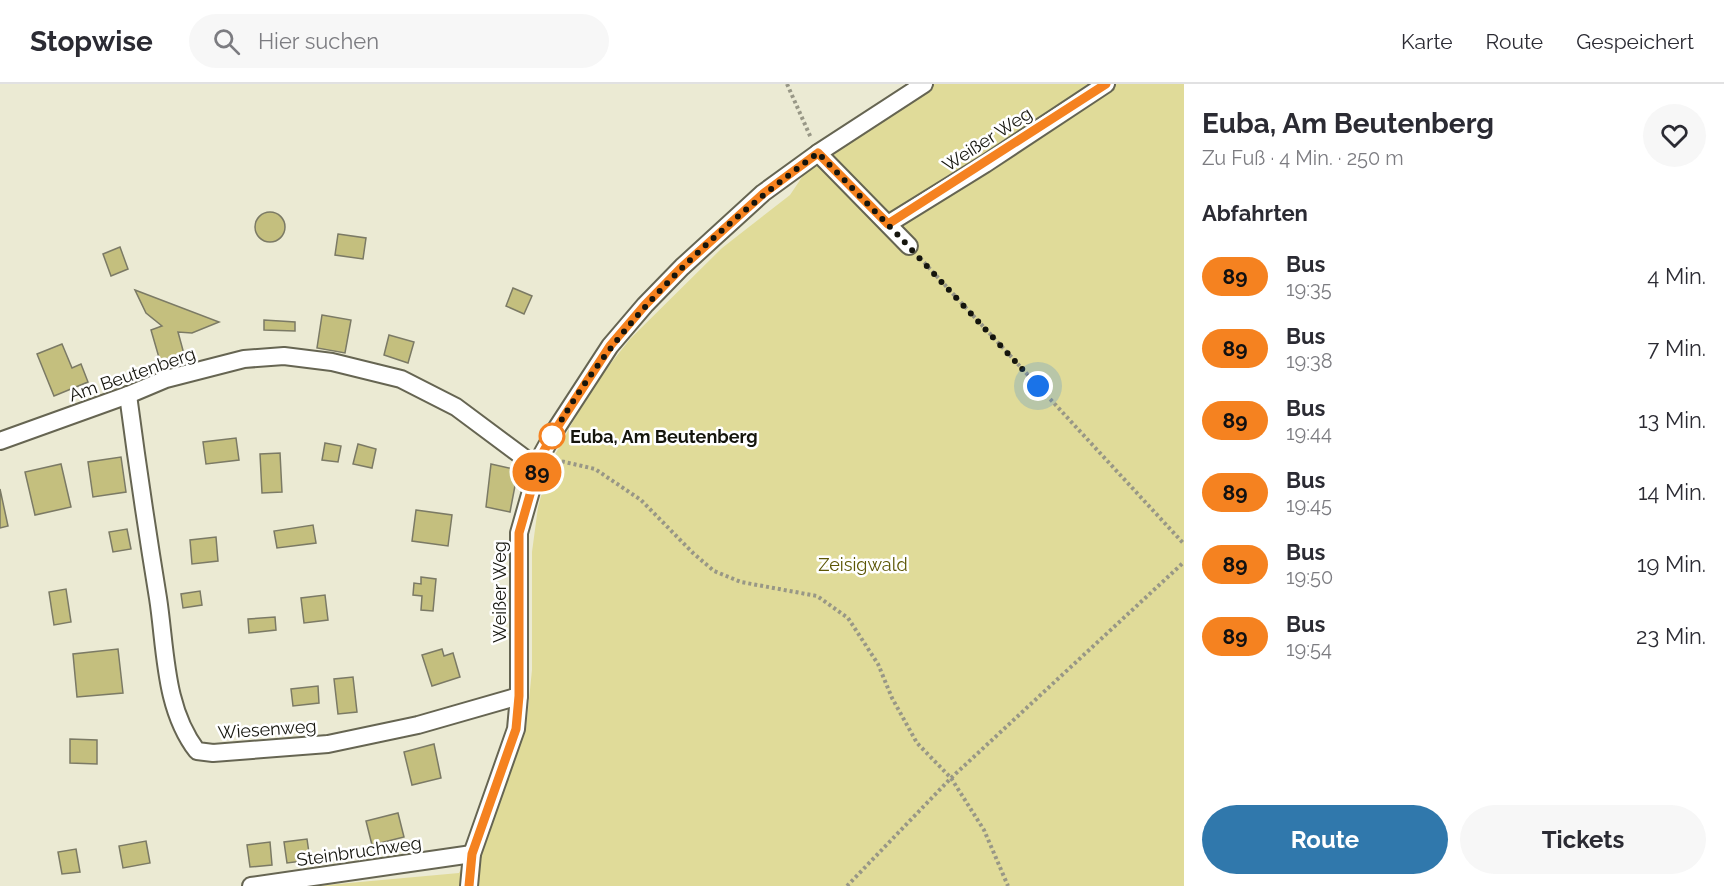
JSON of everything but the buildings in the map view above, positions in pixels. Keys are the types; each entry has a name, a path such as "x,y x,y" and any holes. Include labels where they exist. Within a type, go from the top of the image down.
{"street":[{"name":"Weißer Weg","path":"469,886 472,854 516,729 519,696 519,533 540,462 556,429 610,346 682,267 764,193 818,153 924,84"},
{"name":"Weißer Weg","path":"888,224 1106,84"},
{"path":"818,153 909,246"},
{"name":"Am Beutenberg","path":"0,441 129,395 166,379 244,359 284,356 332,362 401,379 456,407 540,462"},
{"name":"Wiesenweg","path":"129,395 160,612 167,682 188,738 197,751 213,753 328,744 418,724 519,696"},
{"name":"Steinbruchweg","path":"251,886 472,854"}],"path":[{"path":"787,84 818,153"},
{"path":"909,246 1184,544"},
{"path":"540,462 595,469 641,500 693,554 714,571 741,582 817,596 848,618 878,664 892,698 917,743 951,778 984,830 1008,886"},
{"path":"847,886 951,778 1184,562"}],"green space":[{"name":"Zeisigwald","path":"924,84 1184,84 1184,886 316,886 459,873 526,729 532,670 532,552 538,507 550,464 575,418 604,372 630,339 722,248 790,195 818,153"}],"bus line":[{"name":"89","path":"469,886 472,854 516,729 519,696 519,533 541,456 610,346 682,267 764,193 818,153 888,224 985,164 1106,84"}],"place":[{"name":"Euba, Am Beutenberg","path":"552,436"}],"route":[{"path":"552,436 549,442 610,346 645,305 682,267 764,193 818,153 898,235 1038,386"}]}
